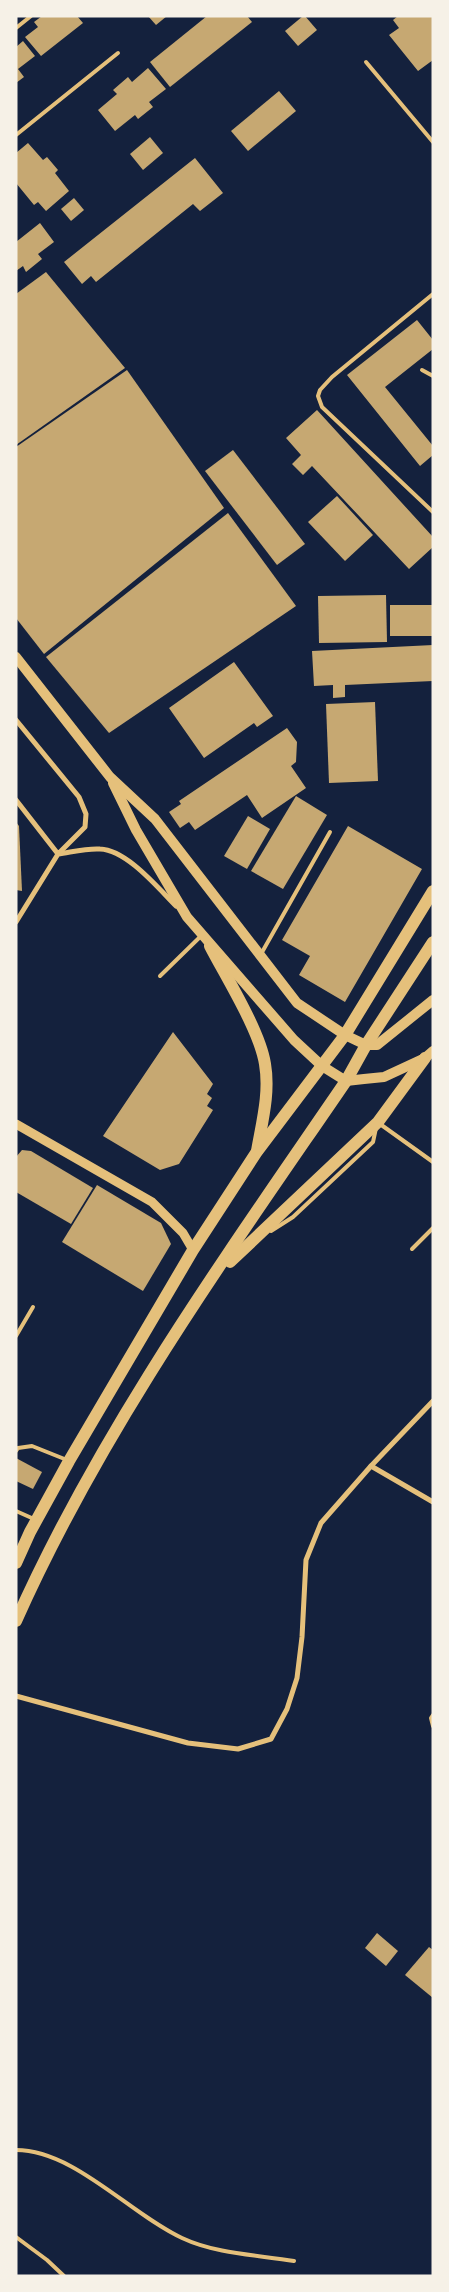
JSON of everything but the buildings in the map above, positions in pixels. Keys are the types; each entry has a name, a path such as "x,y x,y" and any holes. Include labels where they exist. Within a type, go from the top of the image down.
{"main road":[{"path":"16,657 110,777 155,819 297,1003 346,1035 366,1045 376,1045 433,1000"},
{"path":"110,777 136,830 187,917 201,936 294,1040 322,1066 346,1081 384,1077 429,1054"},
{"path":"16,1563 36,1520 69,1461 193,1250 256,1153 346,1035 433,891"},
{"path":"16,1622 40,1569 94,1469 196,1299 346,1081 366,1045 433,942"},
{"path":"210,946 254,1030 265,1063 266,1094 256,1153"},
{"path":"196,1299 243,1248 378,1122 429,1054"}],"street":[{"path":"16,720 79,798 86,814 84,826 58,854 16,922"},
{"path":"16,800 58,854"},
{"path":"58,854 101,849 118,853 155,884 187,917"},
{"path":"16,1124 152,1202 183,1233 193,1250"},
{"path":"16,1696 188,1742 238,1749 271,1739 287,1709 297,1678 302,1637 306,1560 321,1524 371,1466 433,1401"},
{"path":"371,1466 433,1502"}],"lane":[{"path":"16,28 31,16"},
{"path":"16,135 118,52"},
{"path":"366,62 433,142"},
{"path":"433,294 332,377 320,390 318,396 322,407 433,512"},
{"path":"422,370 433,376"},
{"path":"260,954 330,832"},
{"path":"160,976 201,936"},
{"path":"378,1122 433,1162"},
{"path":"412,1249 433,1228"},
{"path":"16,1336 33,1307"},
{"path":"16,1450 32,1446 69,1461"},
{"path":"16,1511 36,1520"},
{"path":"433,1715 431,1718 433,1726"},
{"path":"16,2150 41,2152 62,2160 163,2229 184,2239 226,2250 294,2261"},
{"path":"16,2237 47,2260 64,2276"}]}
